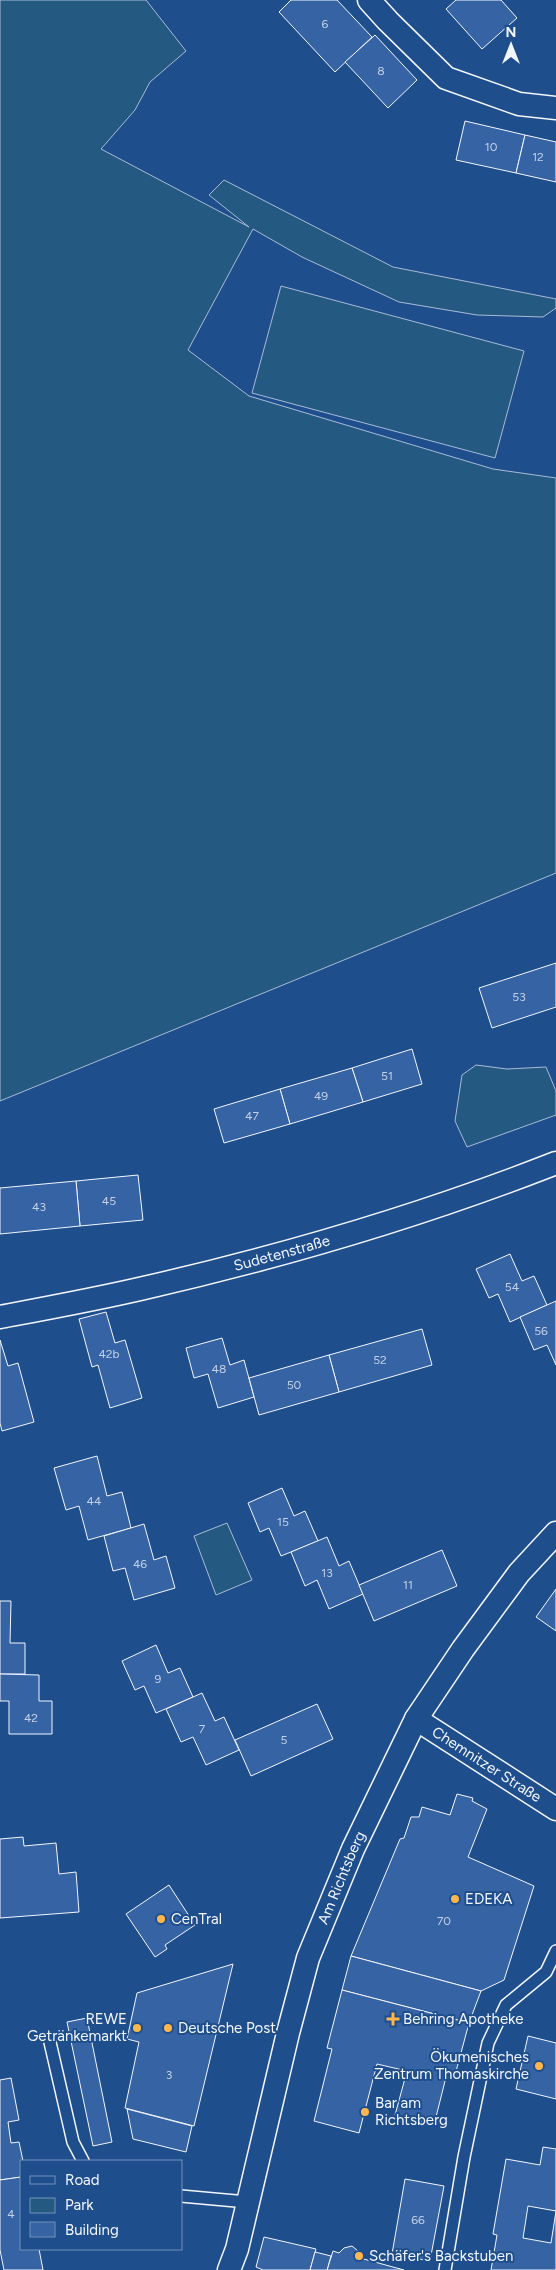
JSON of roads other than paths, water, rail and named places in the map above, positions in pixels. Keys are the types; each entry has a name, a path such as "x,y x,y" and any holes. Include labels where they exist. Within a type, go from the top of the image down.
{"street":[{"path":"369,0 446,78 519,104 556,108"},
{"name":"Sudetenstraße","path":"0,1318 143,1289 249,1262 459,1200 556,1163"},
{"name":"Am Richtsberg","path":"228,2270 237,2249 308,1958 353,1849 416,1719 519,1573 556,1533"},
{"name":"Chemnitzer Straße","path":"416,1719 556,1809"}],"lane":[{"path":"445,2270 464,2157 488,2043 506,2005 546,1972 556,1951"},
{"path":"49,2038 73,2142 82,2160"},
{"path":"182,2196 248,2202"}],"place":[{"name":"EDEKA","path":"455,1899"},
{"name":"CenTral","path":"161,1919"},
{"name":"Behring Apotheke","path":"393,2019"},
{"name":"REWE Getränkemarkt","path":"137,2028"},
{"name":"Deutsche Post","path":"168,2028"},
{"name":"Ökumenisches Zentrum Thomaskirche","path":"539,2066"},
{"name":"Bar am Richtsberg","path":"365,2112"},
{"name":"Schäfer's Backstuben","path":"359,2256"}]}
